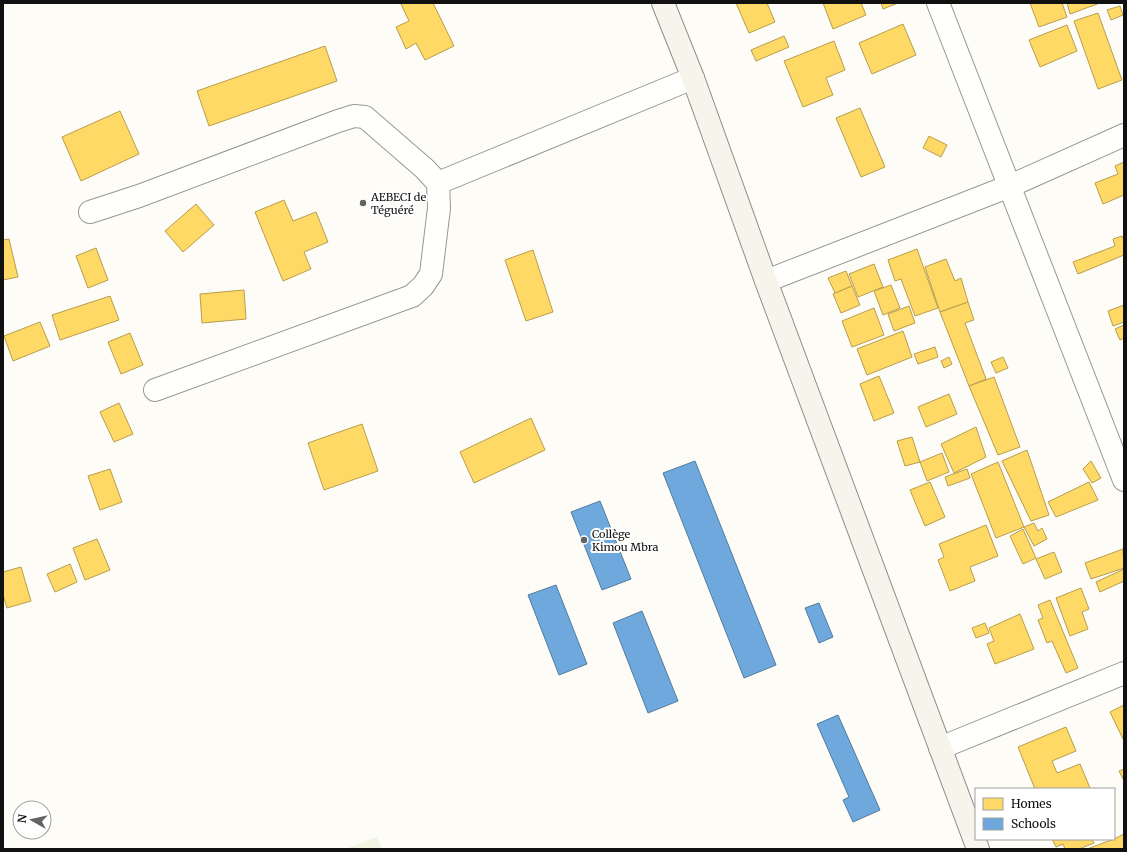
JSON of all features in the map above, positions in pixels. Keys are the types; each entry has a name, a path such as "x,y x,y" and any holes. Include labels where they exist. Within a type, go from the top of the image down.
{"street":[{"path":"663,3 693,78 766,281 978,849"},
{"path":"938,3 1124,480"},
{"path":"438,183 693,78"},
{"path":"90,212 152,191 354,116 365,117 425,169 438,183 438,208 431,274 423,286 412,296 155,390"},
{"path":"766,281 1010,186 1124,135"},
{"path":"940,748 1124,673"}],"green space":[{"path":"377,837 382,849 345,849"}],"building: Homes":[{"path":"433,3 454,46 425,60 416,43 406,49 396,27 409,21 401,4"},
{"path":"736,3 767,3 775,22 749,33"},
{"path":"823,3 861,3 866,15 833,29"},
{"path":"881,3 898,3 883,9"},
{"path":"1030,3 1062,3 1067,17 1039,27"},
{"path":"1067,3 1100,3 1070,14"},
{"path":"1120,6 1123,15 1111,20 1107,10"},
{"path":"1098,13 1122,80 1098,89 1074,21"},
{"path":"903,24 916,55 872,74 859,43"},
{"path":"1067,25 1077,51 1040,67 1029,40"},
{"path":"784,36 789,47 756,61 751,50"},
{"path":"834,41 845,70 826,78 833,95 803,107 784,61"},
{"path":"325,46 337,81 209,126 197,91"},
{"path":"860,108 885,167 861,177 836,118"},
{"path":"120,111 139,154 81,181 62,137"},
{"path":"929,136 947,145 941,157 923,148"},
{"path":"1124,162 1124,195 1103,204 1095,183 1118,174 1115,166"},
{"path":"284,200 293,221 316,212 328,242 304,252 311,269 283,281 255,212"},
{"path":"196,204 214,225 183,252 165,231"},
{"path":"1122,236 1124,240 1124,255 1078,274 1073,262 1115,246 1113,239"},
{"path":"9,239 18,277 3,280 3,240"},
{"path":"96,248 108,280 88,288 76,256"},
{"path":"917,249 938,308 915,316 901,279 895,281 888,260"},
{"path":"533,250 553,312 526,321 505,260"},
{"path":"946,259 955,281 961,278 968,302 940,312 925,267"},
{"path":"874,264 883,287 858,297 849,274"},
{"path":"846,271 852,286 835,293 828,278"},
{"path":"891,285 900,308 883,315 874,291"},
{"path":"852,286 860,305 841,313 833,294"},
{"path":"244,290 246,319 202,323 200,294"},
{"path":"110,296 119,320 60,340 52,315"},
{"path":"968,302 974,320 965,323 986,379 969,386 940,312"},
{"path":"1124,305 1124,322 1113,326 1108,311"},
{"path":"909,306 915,323 894,331 888,314"},
{"path":"874,308 884,335 852,347 842,321"},
{"path":"40,322 50,346 13,361 4,336"},
{"path":"1124,325 1124,338 1120,340 1115,329"},
{"path":"903,331 912,357 867,375 857,349"},
{"path":"130,333 143,365 121,374 108,342"},
{"path":"935,347 938,357 918,364 914,354"},
{"path":"949,357 952,364 944,368 941,361"},
{"path":"1003,357 1008,368 996,373 991,362"},
{"path":"879,376 894,413 874,421 860,384"},
{"path":"994,377 1020,447 998,455 969,386"},
{"path":"949,394 957,414 926,427 918,407"},
{"path":"119,403 133,434 114,442 100,412"},
{"path":"531,418 545,450 474,483 460,452"},
{"path":"362,424 378,471 324,490 308,443"},
{"path":"976,427 986,457 954,473 941,444"},
{"path":"912,437 920,462 905,466 897,441"},
{"path":"1027,450 1049,515 1031,521 1002,461"},
{"path":"942,453 949,472 927,481 920,462"},
{"path":"1091,461 1101,478 1092,483 1083,469"},
{"path":"998,462 1024,527 996,538 971,474"},
{"path":"110,469 122,502 100,510 88,476"},
{"path":"967,469 970,478 948,486 945,477"},
{"path":"930,482 945,517 925,526 910,490"},
{"path":"1089,482 1098,500 1056,517 1048,502"},
{"path":"1034,523 1038,531 1042,528 1047,539 1034,546 1024,527"},
{"path":"986,525 998,556 970,567 975,581 950,591 938,560 944,557 939,544"},
{"path":"1023,529 1036,558 1023,564 1010,536"},
{"path":"97,539 110,570 85,580 73,548"},
{"path":"1123,549 1124,568 1091,579 1085,563"},
{"path":"1054,552 1062,572 1045,579 1036,559"},
{"path":"70,564 77,582 55,592 47,574"},
{"path":"21,567 31,601 7,608 3,595 3,572"},
{"path":"1124,569 1124,581 1100,592 1096,582"},
{"path":"1081,588 1089,609 1082,612 1088,629 1070,636 1056,598"},
{"path":"1050,600 1078,668 1066,673 1052,641 1047,643 1038,620 1043,618 1038,605"},
{"path":"1020,614 1034,649 995,664 987,644 994,641 989,628"},
{"path":"985,623 989,633 976,638 972,628"},
{"path":"1124,705 1124,739 1123,739 1110,712"},
{"path":"1066,727 1076,751 1052,761 1057,773 1080,764 1090,788 1035,788 1018,747"},
{"path":"1124,769 1124,781 1119,771"},
{"path":"1124,834 1124,849 1087,849 1115,840 1115,838"},
{"path":"1052,840 1092,840 1094,843 1079,849 1065,849 1063,844 1056,847"}],"building: Schools":[{"path":"695,461 776,665 744,678 663,473"},
{"path":"600,501 631,579 602,590 571,512"},
{"path":"556,585 587,664 559,675 528,595"},
{"path":"819,603 833,637 819,643 805,608"},
{"path":"642,611 678,701 648,713 613,623"},
{"path":"838,715 880,810 853,822 843,800 849,797 817,724"}],"place":[{"name":"AEBECI de Téguéré","path":"363,203"},
{"name":"Collège Kimou Mbra","path":"584,540"}]}
